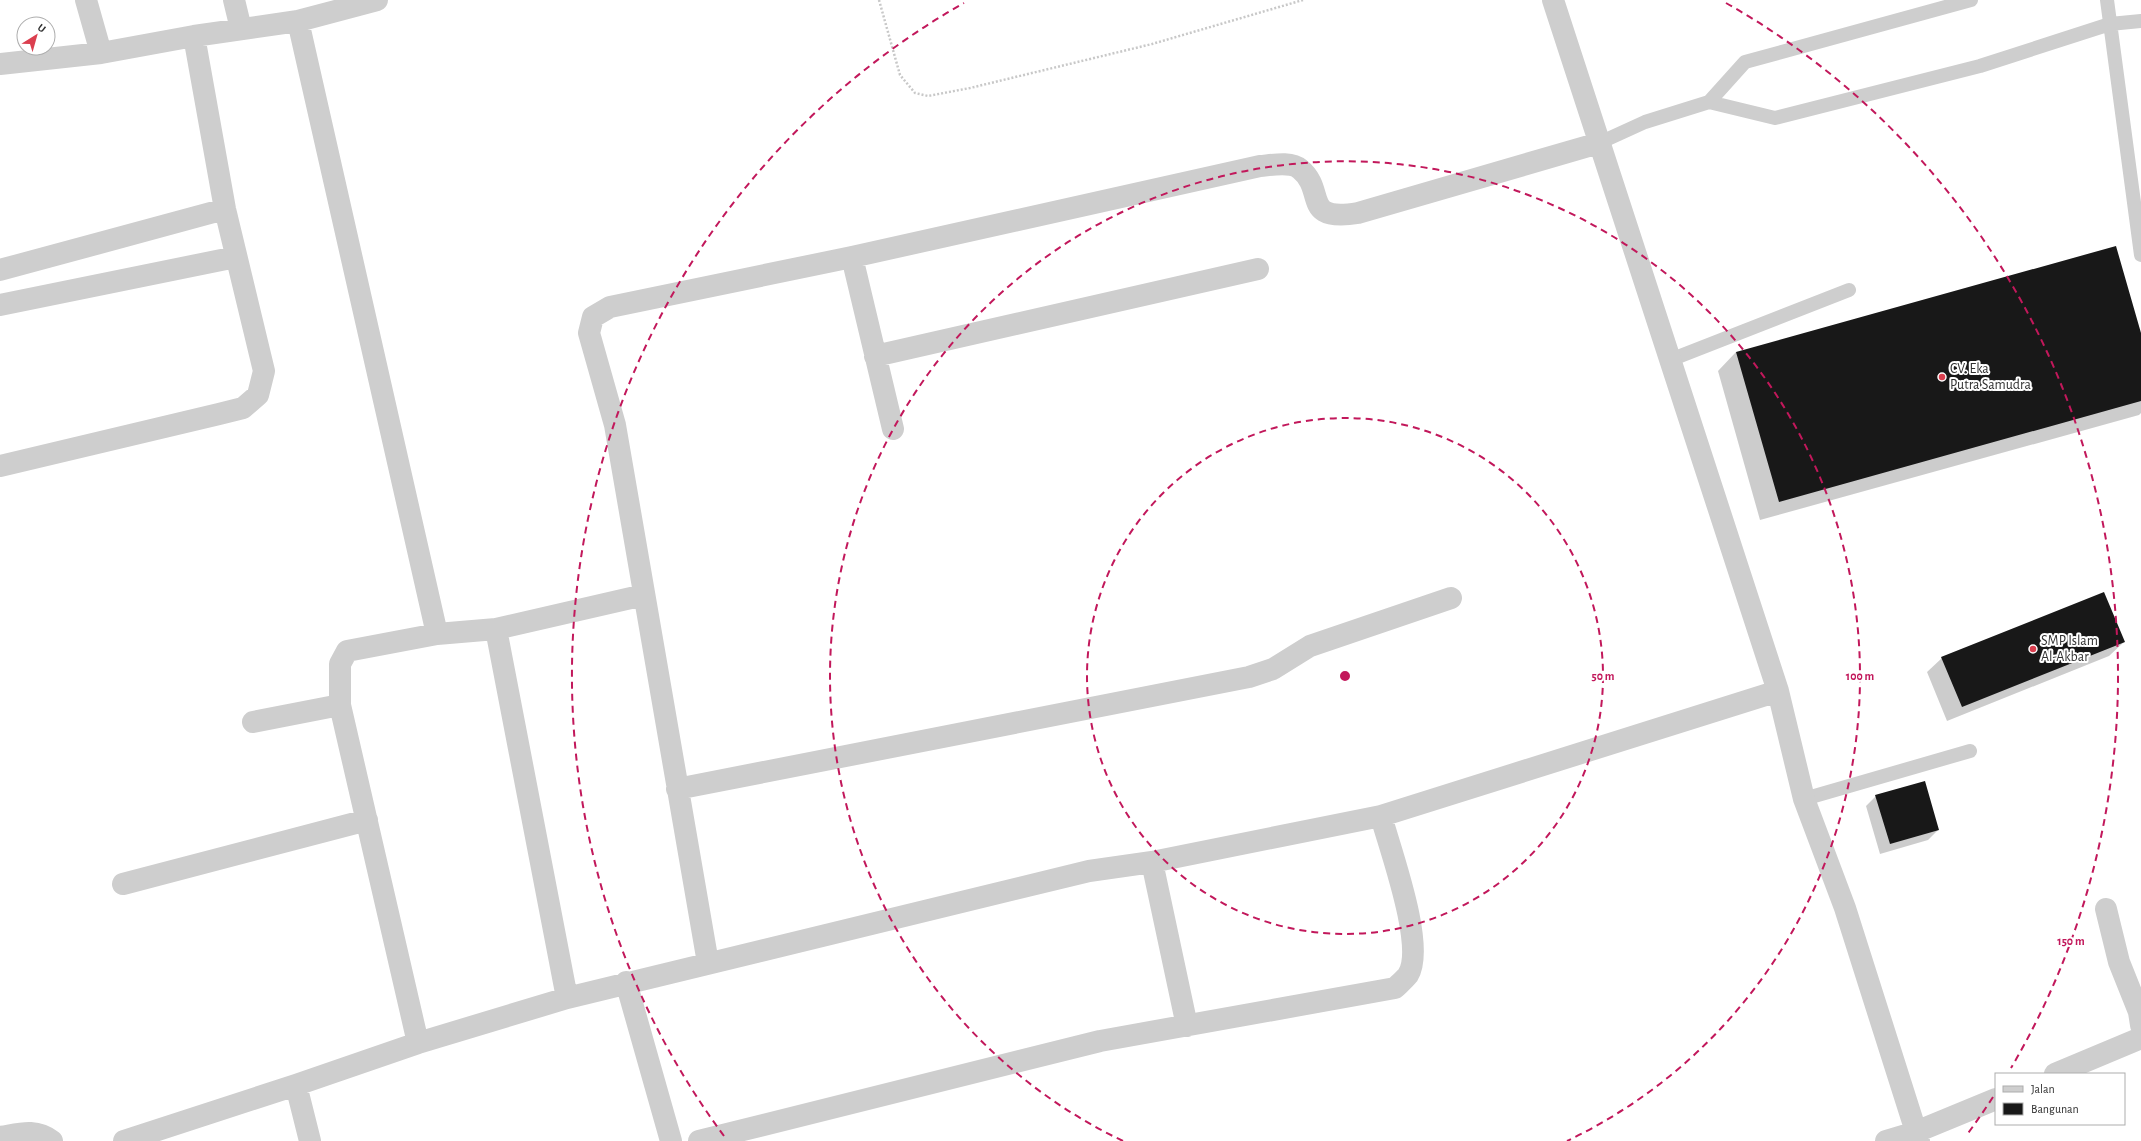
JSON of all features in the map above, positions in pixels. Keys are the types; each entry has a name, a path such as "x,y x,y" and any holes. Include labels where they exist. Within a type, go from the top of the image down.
{"street":[{"path":"86,0 101,53"},
{"path":"234,0 241,29"},
{"path":"1553,0 1778,691 1804,799 1845,908 1917,1136"},
{"path":"0,64 101,53 194,36 298,21 373,1"},
{"path":"298,21 437,634"},
{"path":"0,466 244,408 258,395 264,371 225,209 194,36"},
{"path":"708,963 676,789 615,425 589,334 593,317 610,307 852,257 1274,164 1291,165 1300,168 1310,182 1321,209 1329,214 1341,216 1358,213 1599,143"},
{"path":"0,270 225,209"},
{"path":"0,305 236,257"},
{"path":"852,257 893,429"},
{"path":"875,356 1258,269"},
{"path":"418,1043 340,705 340,664 347,651 437,634 496,628 644,594"},
{"path":"676,789 1249,677 1273,669 1310,646 1451,598"},
{"path":"496,628 567,998"},
{"path":"124,1141 296,1086 418,1043 567,998 626,982 1090,871 1152,862 1381,816 1778,691"},
{"path":"253,722 340,705"},
{"path":"699,1141 1100,1041 1395,988 1408,974 1412,956 1411,921 1381,816"},
{"path":"123,884 367,820"},
{"path":"1152,862 1186,1026"},
{"path":"2106,909 2119,962 2138,1012 2141,1025"},
{"path":"626,982 671,1141"},
{"path":"2057,1073 2141,1038"},
{"path":"296,1086 310,1141"},
{"path":"1886,1141 1917,1136 1995,1099"},
{"path":"0,1137 30,1132 40,1134 52,1141"}],"lane":[{"path":"1599,143 1645,122 1709,102 1746,62 1971,0"},
{"path":"2107,0 2141,254"},
{"path":"1709,102 1775,118 1980,66 2110,24 2141,21"},
{"path":"1670,360 1849,290"},
{"path":"1804,799 1970,751"}],"path":[{"path":"879,0 900,75 915,93 928,96 970,88 1152,44 1303,0"}],"building":[{"name":"CV. Eka Putra Samudra","path":"2116,246 2141,333 2141,401 1779,502 1736,352"},
{"name":"SMP Islam Al-Akbar","path":"2104,592 2125,642 1962,707 1941,657"},
{"path":"1925,781 1939,830 1890,844 1875,795"}],"place":[{"name":"CV. Eka Putra Samudra","path":"1942,377"},
{"name":"SMP Islam Al-Akbar","path":"2033,649"}]}
